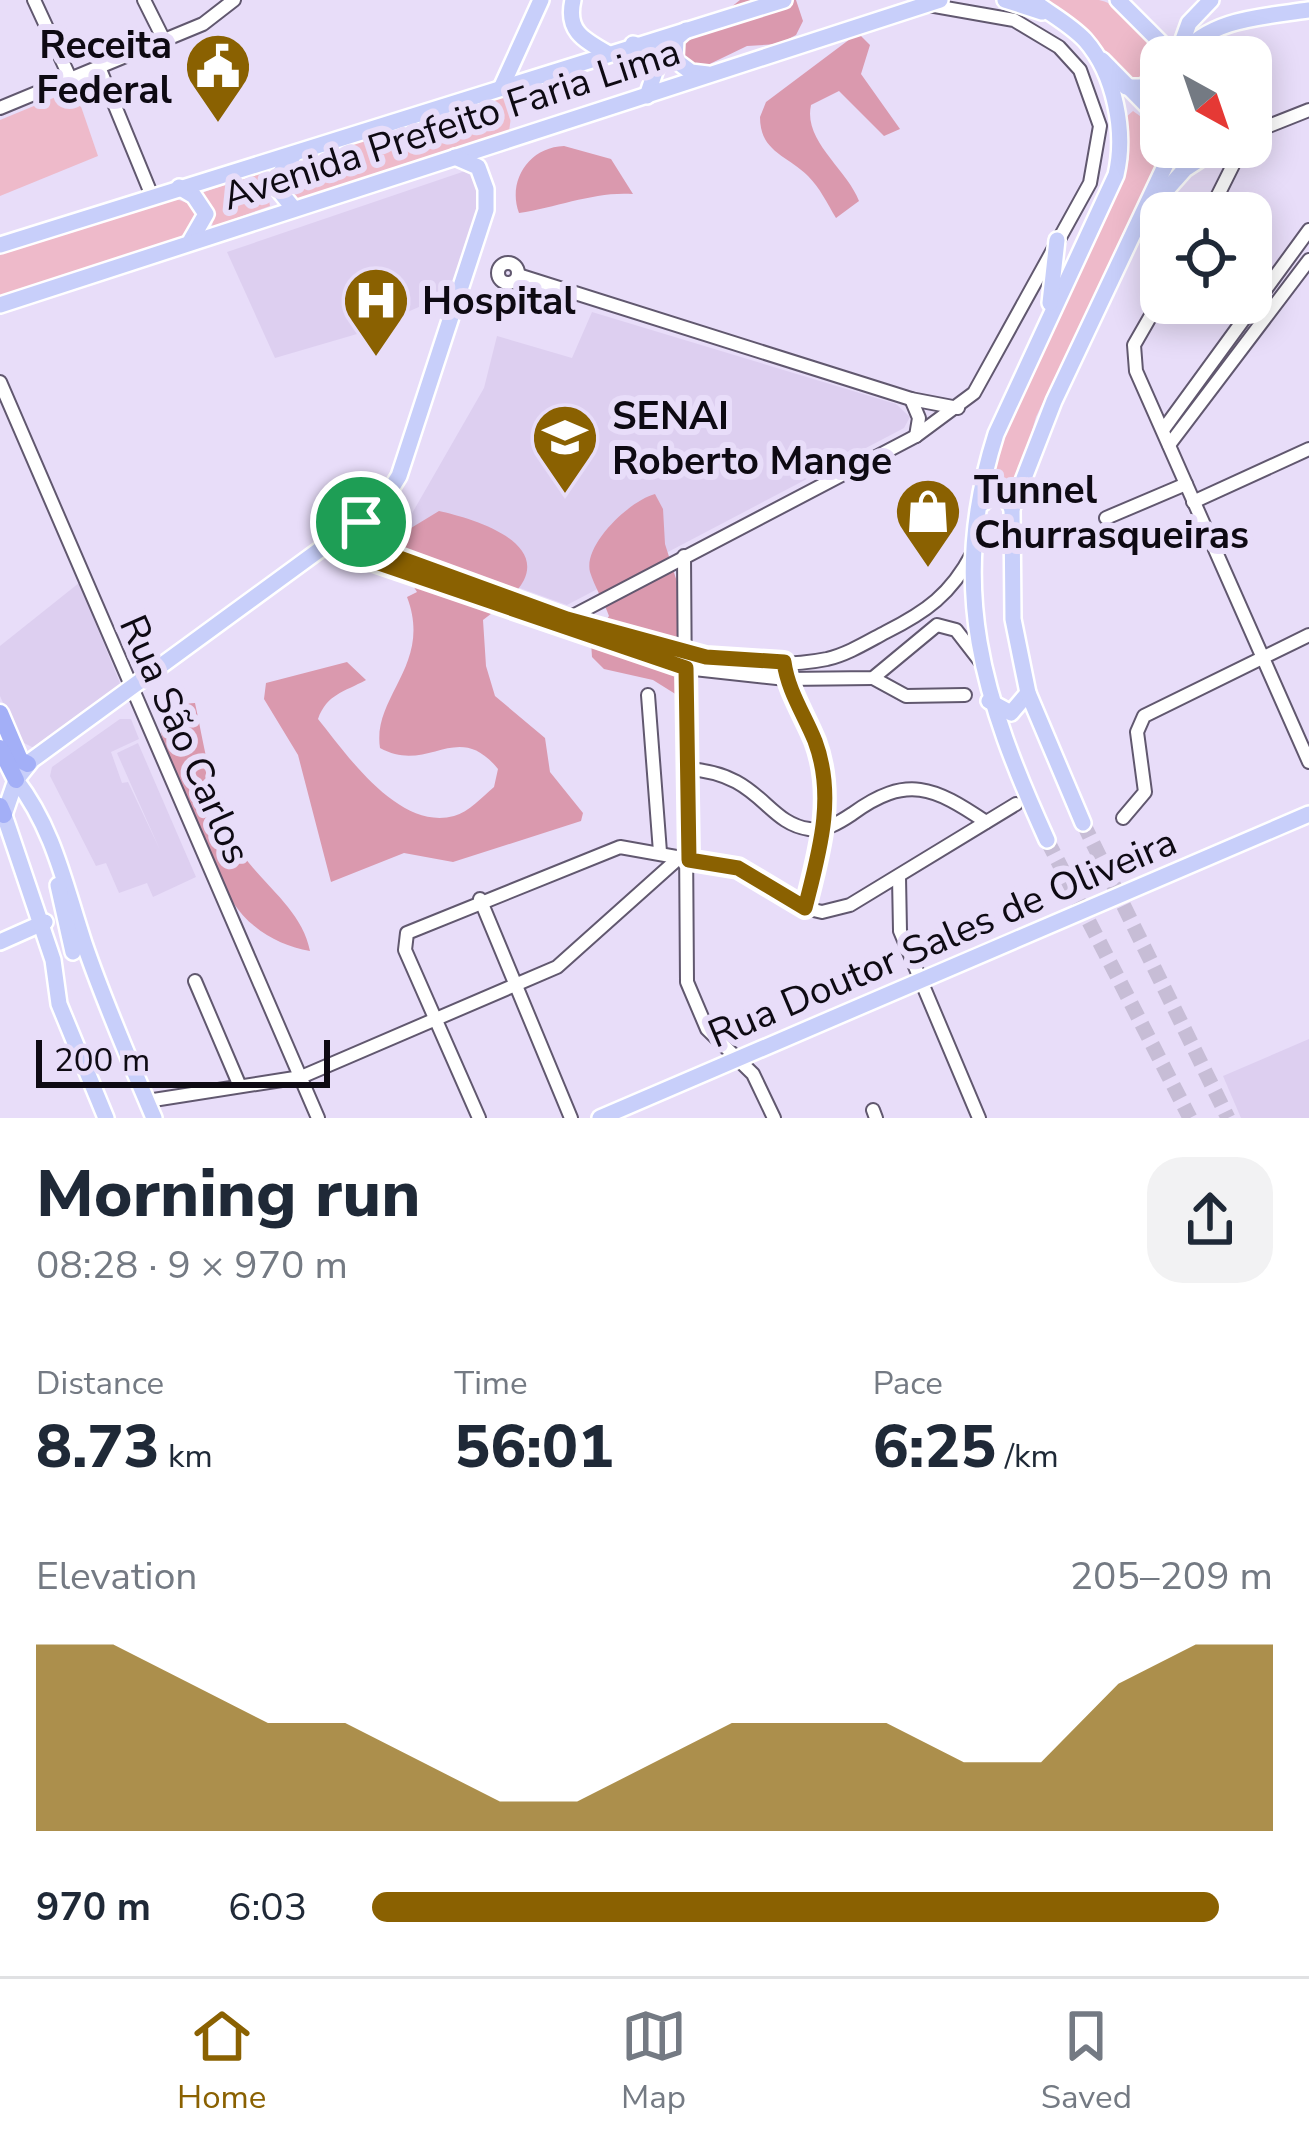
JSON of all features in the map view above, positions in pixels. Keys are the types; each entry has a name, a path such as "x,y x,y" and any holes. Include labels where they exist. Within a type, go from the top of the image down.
{"highway":[{"path":"0,713 22,772"},
{"path":"0,748 22,772"}],"main road":[{"path":"502,86 541,0"},
{"name":"Avenida Prefeito Faria Lima","path":"0,245 784,0"},
{"path":"884,0 916,5"},
{"name":"Avenida Prefeito Faria Lima","path":"0,305 940,0"},
{"path":"1005,0 1050,14"},
{"path":"1033,0 1089,44 1140,100"},
{"path":"1118,0 1155,36"},
{"path":"1184,36 1189,23 1211,0"},
{"path":"853,25 865,7"},
{"path":"571,9 580,37 607,53"},
{"path":"1198,36 1221,26 1309,10"},
{"path":"688,28 676,39 675,61 691,72 712,74"},
{"path":"633,44 646,48 658,63 646,96"},
{"path":"1047,840 989,701 980,661 972,554 996,434 1120,158 1115,103 1089,44"},
{"path":"1126,87 1140,87"},
{"path":"294,208 273,183 296,154"},
{"path":"106,1118 59,1004 44,923 2,811 22,772 343,538 381,505 399,476 485,210 486,189 478,167 455,157"},
{"path":"1165,192 1188,168"},
{"path":"178,188 194,196 206,214 191,240"},
{"path":"1012,509 1054,401 1140,228"},
{"path":"1049,312 1057,240"},
{"path":"977,516 995,488 1010,495 1013,619 1028,694 1083,823"},
{"path":"989,701 1011,712 1028,694"},
{"path":"22,772 154,1118"},
{"name":"Rua Doutor Sales de Oliveira","path":"600,1118 1309,814"},
{"path":"54,847 73,952"},
{"path":"0,942 44,923"},
{"path":"59,1004 79,1027"}],"street":[{"path":"34,0 71,80"},
{"path":"144,0 164,40"},
{"path":"0,108 203,24 234,0"},
{"path":"567,619 934,426 974,392 1090,183 1100,150 1098,112 1080,70 1059,47 1014,20 916,5"},
{"path":"99,67 152,196"},
{"path":"1272,125 1309,110"},
{"path":"1309,230 1172,426 1169,445 1309,763"},
{"path":"1172,426 1309,260"},
{"path":"518,275 911,399 959,408"},
{"path":"1146,324 1134,345 1136,371 1172,426"},
{"name":"Rua São Carlos","path":"0,382 318,1118"},
{"path":"911,399 919,418 916,436"},
{"path":"933,403 934,426"},
{"path":"1193,502 1309,449"},
{"path":"1106,518 1186,484"},
{"path":"361,522 386,553 567,619 729,661 836,656 915,618 956,585 972,554"},
{"path":"343,538 370,561 686,668 786,679 872,678 906,696 965,694"},
{"path":"684,556 687,982 707,1029 742,1060 773,1118"},
{"path":"872,678 937,625 956,630 980,661"},
{"path":"1123,818 1145,792 1140,721 1309,635"},
{"path":"784,662 786,679 816,743 825,828 805,908"},
{"path":"648,695 660,852"},
{"path":"687,769 731,775 792,823 825,828 876,796 906,788 944,794 986,822"},
{"path":"479,1118 405,950 407,933 603,850 660,852 738,868 805,908 822,912 850,904 899,877 1016,804"},
{"path":"147,1101 301,1077 518,984 572,957 685,859"},
{"path":"899,877 900,931 980,1118"},
{"path":"480,899 571,1118"},
{"path":"195,981 238,1084"}],"shaded area":[{"path":"740,0 796,0 803,21 796,35 779,44 747,46 691,73 666,54 673,40 715,20"},
{"path":"1042,0 1099,0 1122,11 1143,36 1140,80 1131,82 1086,33"},
{"path":"858,33 870,45 861,74 900,129 884,136 839,91 811,105 813,131 859,201 836,218 812,181 770,146 760,117 766,102"},
{"path":"75,89 98,156 0,196 0,120"},
{"path":"515,90 509,131 298,199 281,184 297,160"},
{"path":"1133,111 1140,116 1140,168 1154,168 1036,417 1014,493 985,480 1014,398 1129,159 1126,117"},
{"path":"564,146 611,159 633,194 591,197 519,213 516,189 524,168 541,152"},
{"path":"474,168 483,197 451,293 357,334 275,358 227,252"},
{"path":"264,172 270,206 212,227 214,209 201,193"},
{"path":"174,198 195,206 195,221 184,237 0,298 0,252"},
{"path":"592,312 896,404 910,417 904,428 567,605 395,543 484,388 497,336 572,358"},
{"path":"655,494 663,509 665,544 684,604 685,700 653,680 604,669 592,657 591,642 609,616 590,572 594,549 622,514"},
{"path":"439,511 499,532 523,552 524,580 483,620 486,666 495,696 545,738 550,772 583,813 581,821 453,862 404,853 331,882 298,755 264,699 266,683 347,662 366,680 331,699 318,719 376,787 414,812 434,818 454,816 494,787 498,769 469,748 413,756 380,748 384,712 413,642 407,597 417,592 393,554 411,528"},
{"path":"79,583 124,693 38,750 20,741 0,696 0,646"},
{"path":"195,703 214,788 232,837 297,919 310,951 280,942 252,924 224,888 196,834 161,732 173,711"},
{"path":"120,719 131,719 139,739 111,752 122,783 128,782 160,850 117,753 138,743 196,877 153,897 147,883 119,893 106,863 96,866 50,776 52,767"},
{"path":"1309,1039 1309,1118 1241,1118 1223,1076"}],"tunnel":[{"path":"1083,823 1228,1118"},
{"path":"1047,840 1190,1118"}],"place":[{"name":"Receita Federal","path":"218,125"},
{"name":"Hospital","path":"376,359"},
{"name":"SENAI Roberto Mange","path":"565,496"},
{"name":"Tunnel Churrasqueiras","path":"928,570"}],"route":[{"path":"361,522 386,553 567,619 706,657 784,662 786,679 816,743 824,790 825,828 805,908 738,868 689,860 686,668 358,556 343,538 361,522"}]}
